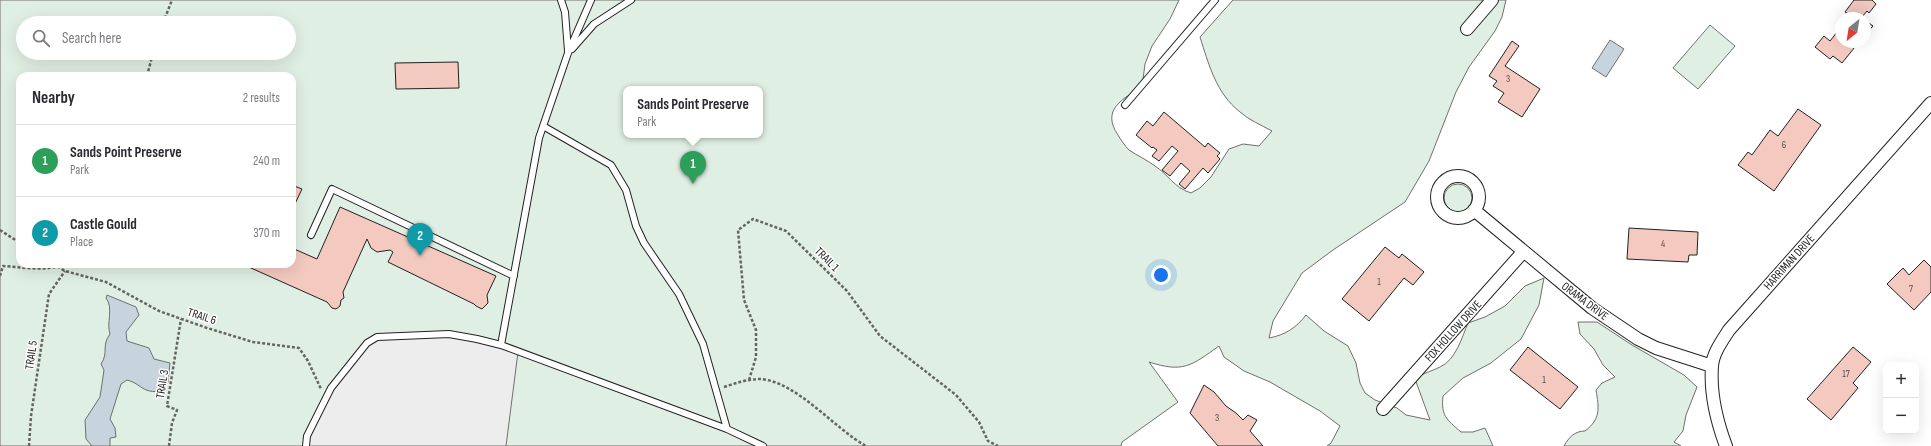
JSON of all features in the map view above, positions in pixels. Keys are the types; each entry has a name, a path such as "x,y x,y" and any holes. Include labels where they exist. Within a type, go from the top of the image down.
{"street":[{"path":"1467,29 1492,0"},
{"name":"HARRIMAN DRIVE","path":"1726,446 1717,417 1714,398 1712,366 1718,347 1729,330 1931,103"},
{"name":"ORAMA DRIVE","path":"1474,210 1592,308 1638,339 1656,348 1712,366"},
{"name":"FOX HOLLOW DRIVE","path":"1383,409 1523,252"}],"lane":[{"path":"561,0 565,12 568,53"},
{"path":"501,345 539,138 568,53 591,0"},
{"path":"568,53 594,24 631,0"},
{"path":"1125,105 1215,0"},
{"path":"543,126 611,165 615,171 626,190 636,226 644,242 679,294 703,344 727,429"},
{"path":"311,235 332,189 514,276"},
{"path":"306,446 308,436 330,388 367,343 377,337 449,334 477,338 501,345 727,429 763,446"}],"path":[{"path":"166,16 172,0"},
{"path":"148,72 151,60"},
{"name":"TRAIL 1","path":"749,380 756,357 756,330 744,300 738,230 753,219 786,231 847,291 880,336 956,395 979,422 988,441 998,446"},
{"path":"0,230 16,240"},
{"path":"0,276 3,266 16,267"},
{"name":"TRAIL 6","path":"60,268 65,271 106,282 159,311 181,319 253,342 299,348 308,361 325,398"},
{"name":"TRAIL 5","path":"29,446 31,416 49,294 65,271"},
{"name":"TRAIL 3","path":"169,446 172,423 177,410 167,406 181,319"},
{"path":"716,390 742,381 761,379 785,386 866,446"}],"green space":[{"path":"0,0 1179,0 1170,19 1152,46 1145,64 1142,87 1127,96 1116,106 1112,119 1113,126 1129,150 1160,169 1180,188 1191,193 1200,188 1211,177 1229,149 1243,144 1259,146 1272,131 1244,115 1225,96 1214,78 1200,37 1233,0 1506,0 1502,17 1495,31 1469,67 1456,92 1429,161 1405,202 1333,250 1302,273 1273,321 1269,338 1290,330 1306,315 1324,331 1348,346 1356,363 1360,383 1365,393 1375,400 1397,408 1406,415 1430,420 1415,379 1446,364 1458,348 1468,323 1485,317 1505,306 1525,286 1544,278 1539,305 1521,339 1491,363 1463,378 1443,396 1444,413 1452,424 1461,432 1473,432 1485,428 1493,446 1327,446 1331,443 1340,426 1320,411 1270,382 1244,371 1224,357 1219,346 1194,363 1186,366 1170,367 1149,362 1178,402 1122,442 1121,446 0,446"},
{"path":"1710,25 1735,46 1698,89 1673,68"},
{"path":"1458,184 1468,188 1472,198 1468,208 1458,212 1448,208 1444,198 1448,188"},
{"path":"1578,322 1597,322 1632,345 1684,375 1697,387 1686,415 1683,431 1674,442 1681,446 1564,446 1573,435 1578,432 1585,431 1594,422 1598,413 1596,390 1602,383 1615,377 1603,365 1594,349 1580,334"}],"shaded area":[{"path":"1610,40 1624,49 1606,77 1592,68"},
{"path":"107,295 136,307 139,315 126,332 127,341 149,348 154,359 170,363 168,382 162,391 155,392 146,390 127,380 121,384 110,419 115,428 116,437 110,438 110,446 92,446 86,439 85,420 100,397 104,370 101,364 105,356 107,338 110,334 110,311 106,298"},
{"path":"449,334 518,352 506,446 306,446 331,388 367,343 377,337"}],"building":[{"path":"1854,0 1872,0 1876,4 1870,12 1845,12"},
{"path":"1835,35 1835,48 1854,48 1842,63 1833,56 1830,59 1815,47 1824,36 1830,41"},
{"path":"1512,41 1519,46 1505,66 1540,89 1522,117 1498,102 1504,93 1493,86 1497,81 1489,76"},
{"path":"458,62 459,88 396,89 395,63"},
{"path":"1798,109 1821,125 1774,191 1738,165 1748,152 1752,155 1770,130 1778,136"},
{"path":"1164,112 1205,147 1208,143 1220,153 1217,156 1220,159 1208,173 1203,168 1185,189 1179,184 1190,171 1181,163 1170,176 1162,170 1178,151 1172,146 1159,161 1152,156 1157,150 1153,147 1152,148 1136,135 1147,121 1153,126"},
{"path":"296,187 302,189 296,202"},
{"path":"340,207 496,276 487,295 488,303 482,309 388,262 393,252 390,250 377,252 371,248 367,239 343,292 344,298 341,300 340,306 336,309 332,308 327,302 251,268 296,268 296,250 317,259"},
{"path":"1629,228 1698,232 1697,255 1689,255 1688,262 1627,259"},
{"path":"1385,247 1399,258 1402,254 1424,272 1413,285 1404,278 1369,321 1342,299"},
{"path":"1924,260 1931,267 1931,292 1914,310 1887,284 1903,268 1909,275"},
{"path":"1528,347 1578,387 1560,409 1510,370"},
{"path":"1853,347 1871,362 1853,383 1858,388 1831,420 1807,399"},
{"path":"1204,385 1214,392 1226,406 1243,420 1248,415 1257,420 1250,431 1263,446 1218,446 1190,413"}],"place":[{"name":"Sands Point Preserve","path":"693,184"},
{"name":"Castle Gould","path":"420,256"}]}
